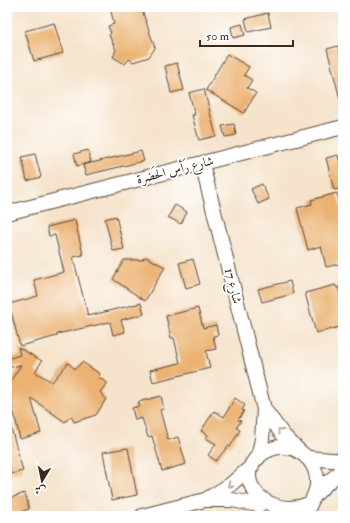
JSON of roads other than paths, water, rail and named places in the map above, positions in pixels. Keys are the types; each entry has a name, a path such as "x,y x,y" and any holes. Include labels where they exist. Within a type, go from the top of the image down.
{"street":[{"name":"شارع رَأس الحَضرة","path":"7,213 343,127"},
{"name":"شارع 17","path":"202,164 264,409 262,438 255,462"},
{"name":"شارع 17","path":"264,409 280,431 303,454"},
{"path":"205,500 230,485 265,452 273,449 282,447 290,448 303,454 343,461"},
{"path":"303,454 314,466 317,476 317,487 309,506"},
{"path":"255,462 249,476 249,487 252,497 259,505 273,515 283,516 293,514 309,506 326,483 343,470"},
{"path":"142,516 205,500 232,500 259,505"}]}
